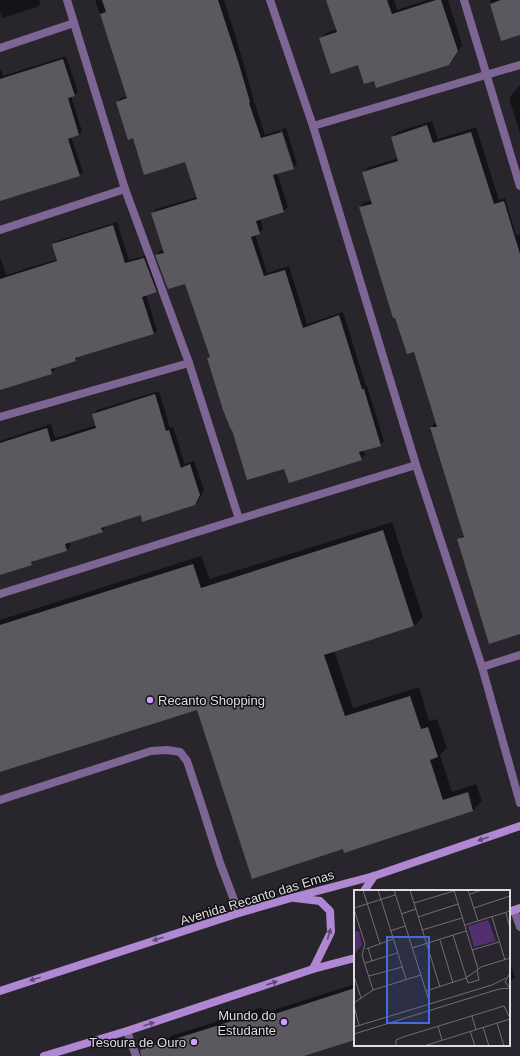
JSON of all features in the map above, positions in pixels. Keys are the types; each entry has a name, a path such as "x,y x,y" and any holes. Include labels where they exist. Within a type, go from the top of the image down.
{"main road":[{"name":"Avenida Recanto das Emas","path":"0,991 239,913 374,876 520,826"},
{"path":"365,890 374,876"},
{"path":"291,898 320,901 330,912 331,932 313,969"},
{"path":"44,1056 128,1031 313,969 354,958"}],"street":[{"path":"67,0 125,189 189,363 239,518"},
{"path":"270,0 313,126 416,465 482,667 520,803"},
{"path":"464,0 520,186"},
{"path":"0,48 74,23"},
{"path":"313,126 520,65"},
{"path":"0,230 125,189"},
{"path":"0,417 189,363"},
{"path":"0,594 239,518 416,465"},
{"path":"482,667 520,655"},
{"path":"0,800 151,751 167,750 180,752 187,761 220,863 239,913"},
{"path":"514,910 520,927"},
{"path":"128,1031 136,1056"}],"building":[{"path":"102,0 218,0 261,138 282,132 294,169 273,175 284,212 256,221 260,234 251,237 264,276 285,270 303,328 339,315 362,389 364,389 381,446 359,452 362,460 289,483 284,469 247,480 232,430 223,410 207,358 210,357 185,284 168,289 155,255 164,253 151,213 197,199 185,162 144,175 133,138 128,140 116,102 127,98 100,14 106,12"},
{"path":"326,0 387,0 392,14 436,0 441,0 458,51 449,65 376,88 374,81 364,84 358,65 331,74 319,38 337,32"},
{"path":"501,0 520,0 520,35 501,41 490,4"},
{"path":"63,59 75,96 68,98 79,135 68,139 80,176 0,201 0,79"},
{"path":"427,125 433,143 471,132 494,204 504,201 520,254 520,634 489,644 457,539 464,537 430,427 437,427 414,352 407,354 395,318 393,318 359,207 372,204 362,172 398,161 391,137"},
{"path":"113,225 125,263 144,258 157,292 142,297 154,334 75,358 76,361 51,369 52,374 0,390 0,279 57,261 52,244"},
{"path":"155,394 166,431 169,430 181,468 190,464 200,495 195,505 142,522 141,515 101,528 103,532 65,544 67,551 31,562 32,565 0,575 0,443 47,428 51,442 96,428 92,414"},
{"name":"Recanto Shopping","path":"383,530 414,626 324,655 345,716 410,696 421,729 428,727 438,757 430,760 443,800 468,792 473,811 344,853 343,849 252,879 197,710 0,772 0,625 193,564 201,588"},
{"path":"354,988 354,1040 304,1056 141,1056 140,1050 254,1014 256,1020"}],"place":[{"name":"Recanto Shopping","path":"150,700"},
{"name":"Mundo do Estudante","path":"284,1022"},
{"name":"Tesoura de Ouro","path":"194,1042"}]}
